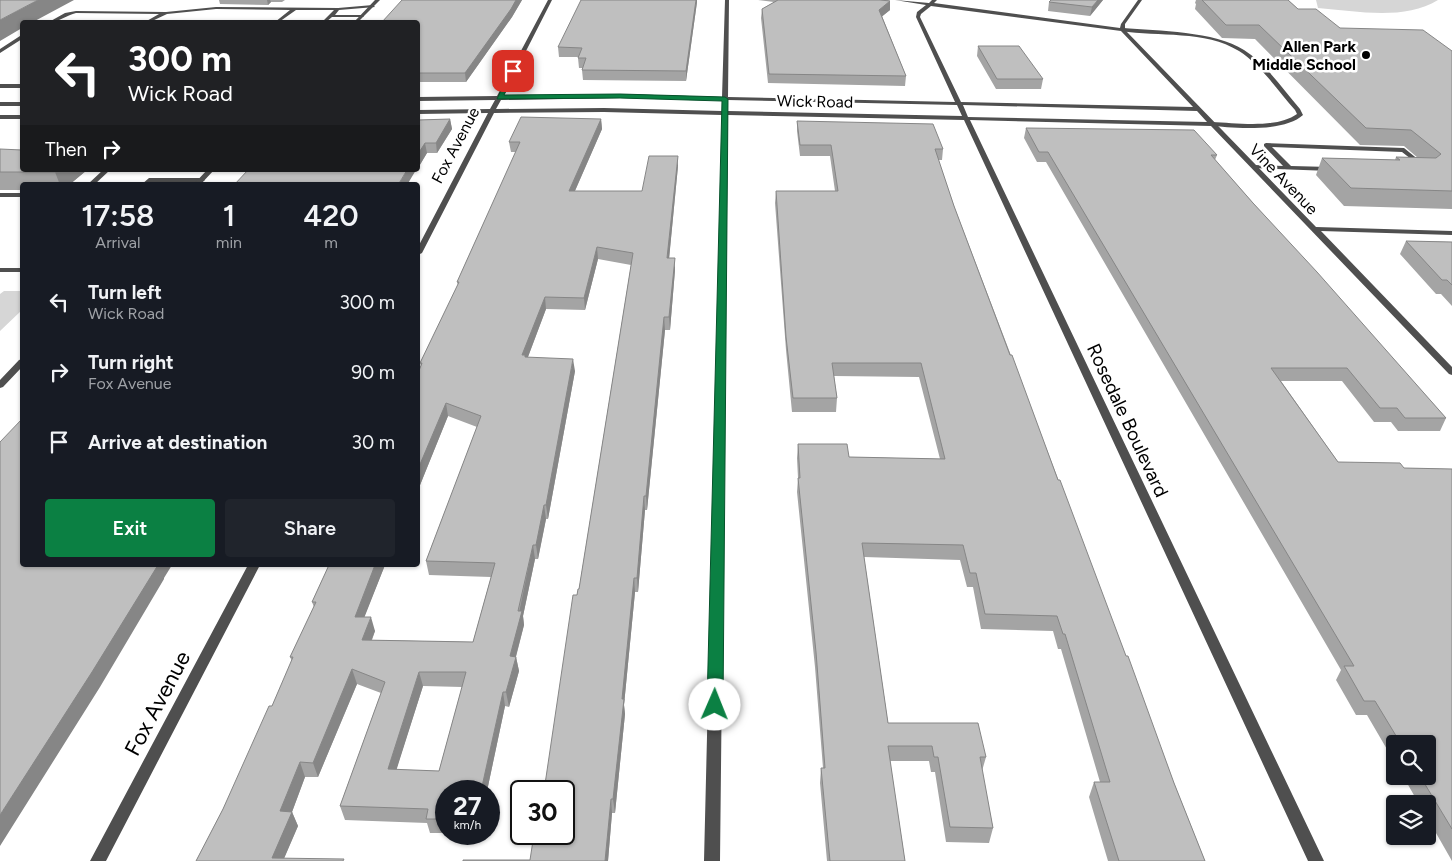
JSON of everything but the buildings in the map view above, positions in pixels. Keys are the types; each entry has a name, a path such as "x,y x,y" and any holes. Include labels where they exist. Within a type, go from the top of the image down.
{"street":[{"path":"358,20 378,0"},
{"name":"Fox Avenue","path":"420,249 550,0"},
{"path":"712,861 727,0"},
{"path":"897,0 932,2 1123,30 1123,24 1140,0"},
{"name":"Rosedale Boulevard","path":"932,2 919,13 918,17 1316,861"},
{"path":"54,20 76,12 166,13 201,8 338,9 373,6"},
{"path":"279,20 294,8"},
{"path":"326,20 338,9"},
{"path":"151,20 166,13"},
{"path":"331,16 362,16"},
{"name":"Wick Road","path":"420,112 604,110 1212,124 1284,123 1295,120 1300,115 1292,103 1244,52 1233,45 1198,38 1123,30"},
{"name":"Vine Avenue","path":"1123,30 1452,372"},
{"path":"0,50 20,38"},
{"path":"0,46 7,46"},
{"path":"0,86 20,86"},
{"name":"Wick Road","path":"420,99 620,96 1199,110"},
{"path":"0,104 20,104"},
{"path":"0,117 20,117"},
{"path":"1289,168 1266,145 1404,150 1429,171 1419,171"},
{"path":"1254,167 1340,170"},
{"path":"93,182 105,172"},
{"path":"147,182 157,172"},
{"path":"199,182 209,172"},
{"path":"0,195 20,196"},
{"path":"1313,229 1452,233"},
{"path":"0,270 20,270"},
{"path":"0,385 20,364"},
{"name":"Fox Avenue","path":"98,861 253,567"}],"shaded area":[{"path":"1316,0 1438,0 1410,11 1380,13 1318,8"},
{"path":"4,291 20,291 20,312 0,331 0,294"}],"place":[{"name":"Allen Park Middle School","path":"1366,55"}],"route":[{"path":"513,71 499,98 620,96 725,99 715,705"}]}
